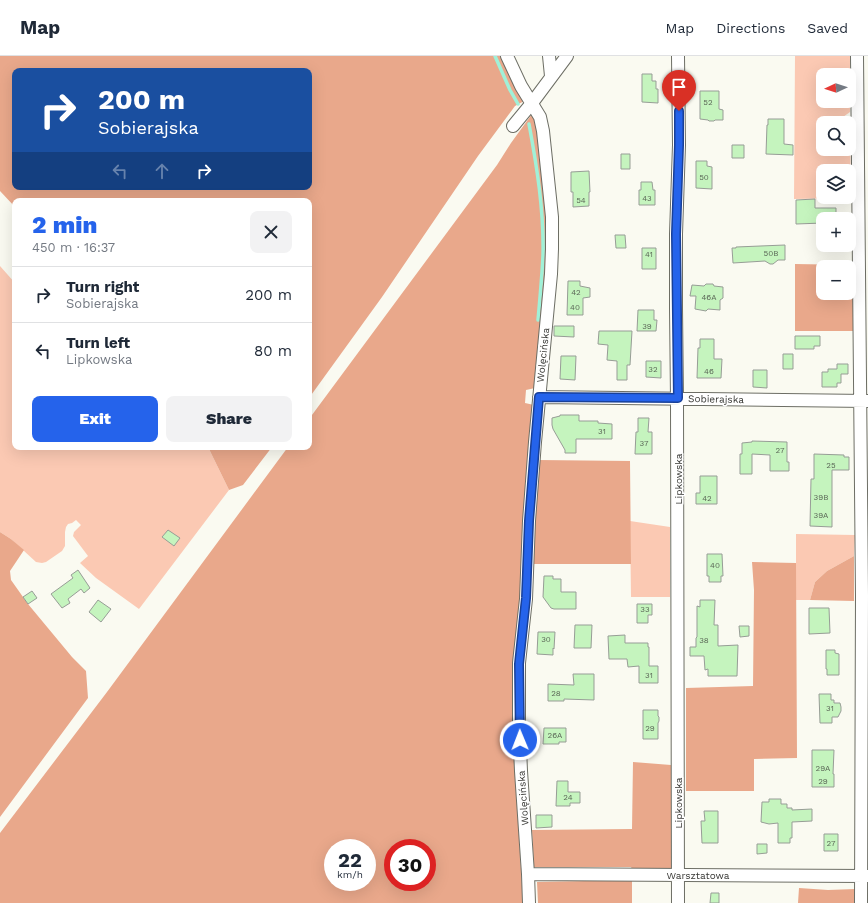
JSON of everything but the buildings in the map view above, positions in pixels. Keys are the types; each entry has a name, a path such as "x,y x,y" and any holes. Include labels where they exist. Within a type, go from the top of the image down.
{"street":[{"name":"Wolęcińska","path":"507,56 521,86 540,117 544,131 552,217 550,282 539,397 530,513 526,598 519,664 519,725 529,903"},
{"path":"549,56 552,76"},
{"path":"513,126 567,56"},
{"name":"Lipkowska","path":"678,56 679,145 676,234 678,398 678,903"},
{"path":"857,56 864,401 862,596 865,876 861,903"},
{"name":"Sobierajska","path":"539,397 864,401"},
{"name":"Warsztatowa","path":"528,874 865,876"}],"shaded area":[{"path":"0,56 504,56 526,100 515,106 478,156 382,297 312,394 312,198 12,198 12,204 0,191"},
{"path":"795,56 850,56 850,68 816,68 816,108 850,108 850,112 844,116 816,116 816,156 850,156 850,164 816,164 816,199 794,199"},
{"path":"532,114 540,130 549,249 535,388 526,390 525,403 534,405 514,673 515,767 523,903 0,903 0,833 107,692 286,450 312,450 312,415 497,165"},
{"path":"795,264 816,264 816,300 854,300 854,331 795,331"},
{"path":"0,266 12,280 12,450 209,450 229,490 139,609 96,578 80,563 88,556 73,536 74,532 81,525 76,520 68,524 66,527 65,546 62,551 46,562 42,563 36,562 11,539 0,532"},
{"path":"209,450 270,450 243,485 229,490"},
{"path":"538,460 630,461 631,564 532,564"},
{"path":"630,521 670,527 670,597 631,597"},
{"path":"0,532 24,550 10,571 11,580 28,604 72,657 86,671 88,698 0,817"},
{"path":"796,534 855,535 854,556 827,571 815,582 810,600 796,600"},
{"path":"854,556 854,601 810,600 815,582 827,571"},
{"path":"752,562 796,563 797,758 754,759 754,791 686,791 686,688 753,686 754,590"},
{"path":"633,762 671,765 671,869 632,869 631,867 534,867 532,830 632,829"},
{"path":"632,880 632,903 538,903 537,882"},
{"path":"799,888 828,890 855,889 855,903 798,903"}],"waterway":[{"path":"495,56 518,104"},
{"path":"529,124 537,173 543,239 542,279 538,320"}],"route":[{"path":"520,740 520,644 526,598 529,521 539,397 678,398 676,234 679,111"}]}
